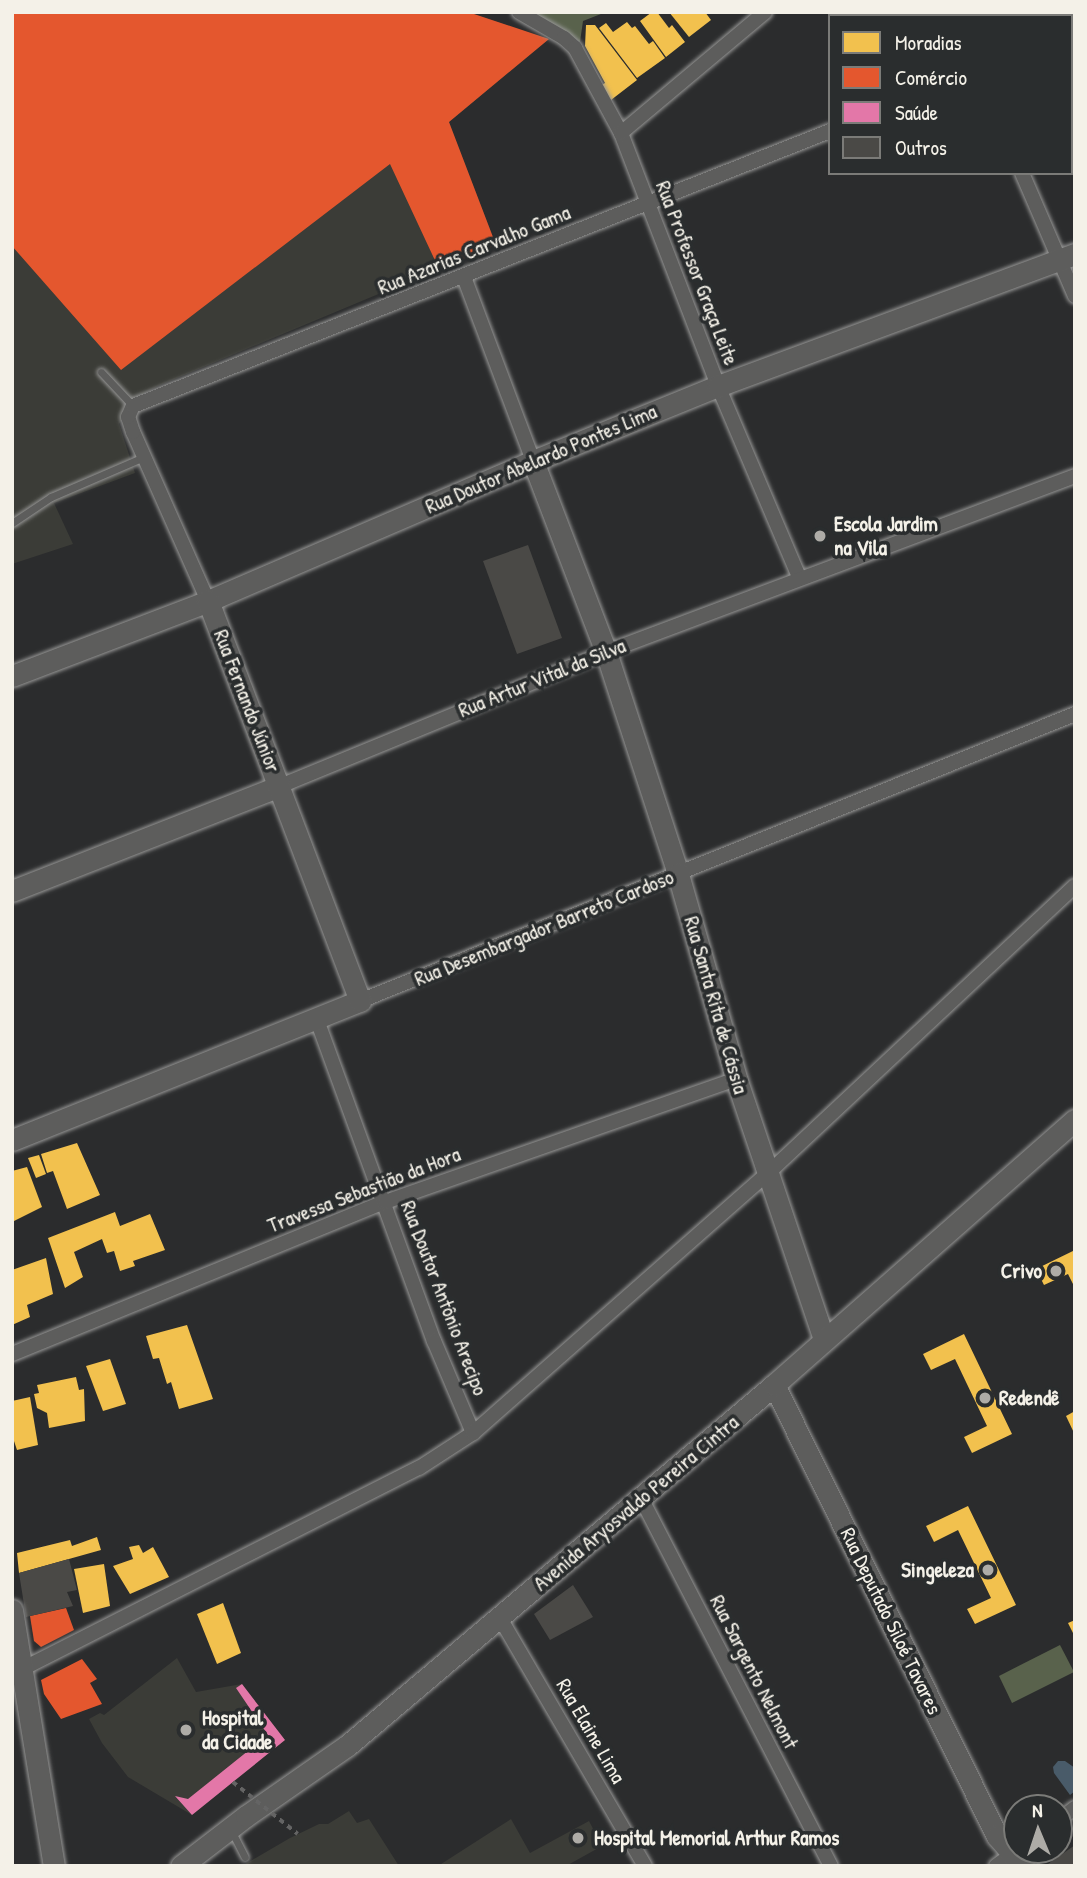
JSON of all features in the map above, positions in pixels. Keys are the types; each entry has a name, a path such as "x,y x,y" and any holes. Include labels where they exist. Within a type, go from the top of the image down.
{"street":[{"name":"Rua Professor Graça Leite","path":"519,12 564,38 575,48 621,133 718,386 799,578"},
{"path":"621,133 765,12"},
{"name":"Rua Azarias Carvalho Gama","path":"133,406 828,132"},
{"path":"1023,175 1067,257 1075,296"},
{"name":"Rua Doutor Abelardo Pontes Lima","path":"12,676 208,601 533,461 718,386 1067,257"},
{"name":"Rua Santa Rita de Cássia","path":"464,277 606,652 678,874 766,1175 824,1339"},
{"name":"Rua Fernando Júnior","path":"133,406 128,417 208,601 360,1001"},
{"name":"Rua Artur Vital da Silva","path":"12,891 280,786 606,652 1075,476"},
{"name":"Rua Desembargador Barreto Cardoso","path":"12,1140 317,1020 1075,713"},
{"path":"22,1669 419,1468 473,1433 766,1175 1075,886"},
{"name":"Rua Doutor Antônio Arecipo","path":"317,1020 434,1341 473,1433"},
{"name":"Travessa Sebastião da Hora","path":"12,1354 385,1202 736,1079"},
{"name":"Avenida Aryosvaldo Pereira Cintra","path":"181,1866 348,1745 500,1618 950,1233 1075,1119"},
{"name":"Rua Deputado Siloé Tavares","path":"774,1385 1003,1845"},
{"name":"Rua Sargento Nelmont","path":"641,1498 831,1866"},
{"path":"12,1610 54,1866"},
{"name":"Rua Elaine Lima","path":"500,1618 645,1866"}],"lane":[{"path":"101,372 133,406"},
{"path":"12,523 51,497 144,457"},
{"path":"230,1828 245,1857"}],"path":[{"path":"233,1782 298,1834"}],"shaded area":[{"path":"12,12 474,15 549,39 449,122 496,245 158,386 134,399 119,424 135,473 54,503 73,544 12,564"},
{"name":"Hospital da Cidade","path":"177,1658 196,1692 242,1684 285,1740 192,1815 128,1777 102,1743 89,1719 100,1713 104,1715"},
{"path":"349,1811 357,1823 369,1819 399,1866 242,1866 290,1838 319,1824 328,1824"},
{"name":"Hospital Memorial Arthur Ramos","path":"511,1819 530,1853 589,1821 602,1846 566,1866 438,1866"}],"green space":[{"path":"529,12 606,12 583,21 580,42"},
{"path":"1060,1645 1074,1672 1012,1703 999,1676"}],"water":[{"path":"1058,1761 1065,1761 1075,1768 1075,1791 1071,1794 1054,1773 1053,1767"}],"building: Moradias":[{"path":"652,12 657,12 669,28 672,25 685,42 666,57 640,21"},
{"path":"669,12 705,12 711,20 689,37"},
{"path":"627,22 632,28 635,26 649,44 653,41 665,58 637,78 599,28 606,23 613,32"},
{"path":"586,25 595,25 637,80 611,100 600,86 605,83 585,46"},
{"path":"77,1143 100,1195 67,1209 53,1171 47,1173 41,1154"},
{"path":"39,1155 46,1174 36,1178 28,1158"},
{"path":"27,1167 42,1207 12,1222 12,1171"},
{"path":"115,1212 120,1226 150,1214 165,1250 133,1261 135,1266 120,1271 114,1251 107,1253 102,1239 74,1252 83,1277 65,1288 48,1238"},
{"name":"Crivo","path":"1075,1250 1075,1288 1068,1274 1044,1285 1036,1269"},
{"path":"46,1258 53,1294 27,1305 30,1317 12,1325 12,1270"},
{"path":"187,1325 213,1399 179,1409 171,1382 167,1384 159,1358 153,1359 146,1336"},
{"name":"Redendê","path":"964,1334 1012,1434 972,1453 964,1437 987,1426 955,1359 931,1370 923,1354"},
{"path":"110,1359 126,1404 103,1411 86,1366"},
{"path":"76,1377 79,1390 84,1389 85,1421 49,1428 47,1413 37,1408 34,1394 39,1393 37,1385"},
{"path":"30,1397 38,1445 17,1450 12,1435 12,1401"},
{"path":"1075,1411 1075,1435 1066,1416"},
{"name":"Singeleza","path":"968,1506 1016,1605 975,1624 967,1609 991,1598 958,1530 934,1542 926,1526"},
{"path":"97,1537 101,1550 19,1573 17,1553 70,1540 72,1546"},
{"path":"139,1545 143,1553 153,1547 169,1577 130,1594 113,1566 133,1559 129,1547"},
{"path":"104,1564 110,1606 83,1613 74,1569"},
{"path":"223,1603 241,1653 217,1664 197,1614"},
{"path":"1075,1620 1075,1637 1068,1623"}],"building: Comércio":[{"path":"12,12 468,12 549,39 449,122 496,245 439,269 390,164 121,370 12,246"},
{"path":"66,1608 74,1630 41,1647 34,1641 30,1616"},
{"path":"82,1659 97,1679 90,1683 102,1704 61,1719 44,1694 41,1680"}],"building: Saúde":[{"name":"Hospital da Cidade","path":"242,1684 285,1740 192,1815 175,1796 188,1799 268,1735 236,1688"}],"building: Outros":[{"path":"528,545 562,638 517,654 483,561"},
{"path":"69,1559 77,1590 67,1592 73,1606 26,1617 19,1573"},
{"path":"573,1585 593,1617 550,1640 534,1614"},
{"path":"1075,1845 1075,1866 1048,1866 1073,1864"}],"place":[{"name":"Escola Jardim na Vila","path":"820,536"},
{"name":"Crivo","path":"1056,1271"},
{"name":"Redendê","path":"985,1398"},
{"name":"Singeleza","path":"988,1570"},
{"name":"Hospital da Cidade","path":"186,1730"},
{"name":"Hospital Memorial Arthur Ramos","path":"578,1838"}]}
